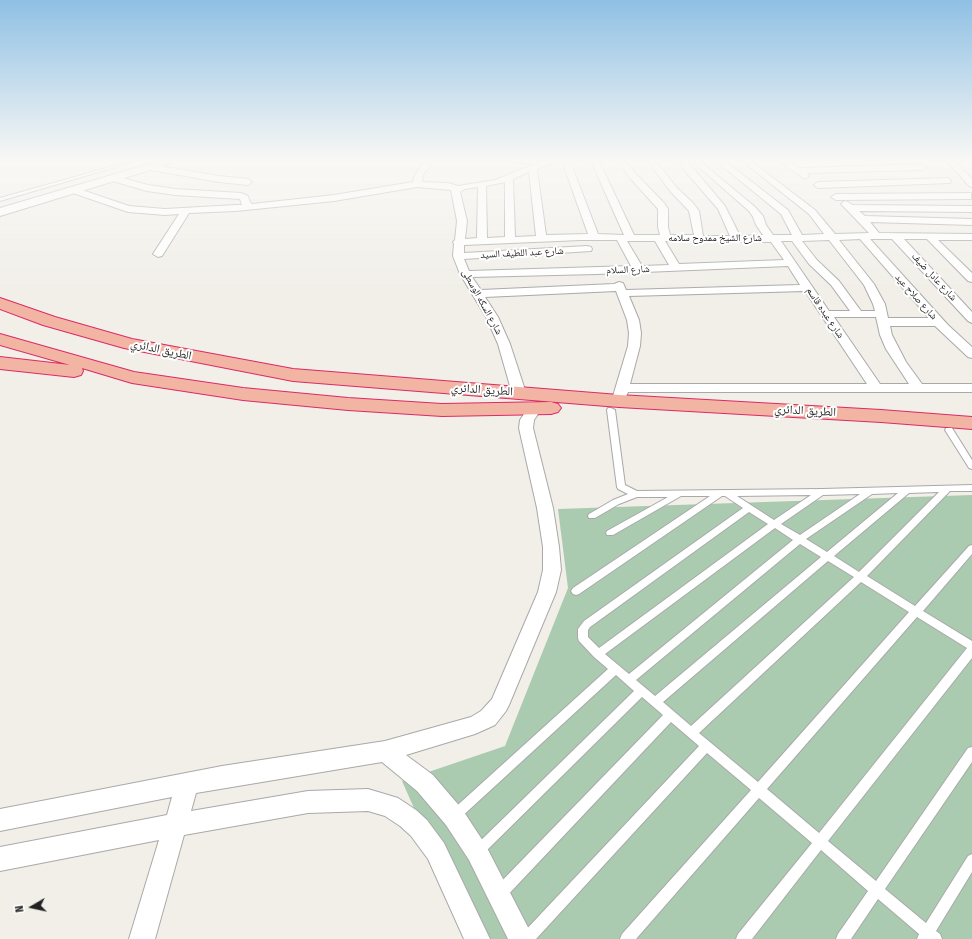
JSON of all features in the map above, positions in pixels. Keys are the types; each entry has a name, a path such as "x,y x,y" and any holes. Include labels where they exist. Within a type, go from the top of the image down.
{"highway":[{"name":"الطريق الدائري","path":"0,303 49,321 130,344 238,366 308,377 617,399 686,409 972,431"},
{"name":"الطريق الدائري","path":"0,339 132,377 243,394 348,404 457,411 535,408 617,399"},
{"path":"0,363 132,377"},
{"path":"457,411 466,389"},
{"name":"الطريق الدائري","path":"686,409 881,416 972,423"}],"street":[{"path":"0,208 11,205"},
{"path":"0,212 24,205"},
{"path":"116,205 128,209 159,212 262,205"},
{"name":"شارع السكه الوسطى","path":"458,205 462,226 458,242 458,256 465,274 492,317 504,344 519,393"},
{"path":"482,205 482,241"},
{"path":"509,205 510,240"},
{"path":"537,205 540,239"},
{"path":"582,205 594,237"},
{"path":"615,205 631,238"},
{"path":"661,205 663,209 662,238 676,268"},
{"path":"690,205 694,211 699,238"},
{"path":"719,205 729,220 736,239"},
{"name":"شارع عبده قاسم","path":"748,205 758,216 761,225 790,263 876,388"},
{"path":"776,205 785,212 797,238 813,262 835,283 858,314"},
{"path":"804,205 817,218 830,237 869,284 879,304 886,335 895,354 918,388"},
{"path":"846,205 862,219 876,236"},
{"path":"850,208 972,209"},
{"path":"158,254 186,211"},
{"path":"862,219 972,222"},
{"name":"شارع الشيخ ممدوح سلامه","path":"458,242 581,237 736,239 862,236 972,236"},
{"name":"شارع صلاح عيد","path":"862,236 938,322 972,354"},
{"name":"شارع عادل ضيف","path":"896,236 972,319"},
{"path":"930,236 972,279"},
{"path":"959,236 972,249"},
{"path":"581,237 597,271"},
{"path":"620,237 638,270"},
{"name":"شارع عبد اللطيف السيد","path":"458,256 587,249"},
{"name":"شارع السلام","path":"465,274 638,270 790,263"},
{"path":"614,270 633,320 635,333 634,346 617,399 876,388 972,388"},
{"path":"477,294 622,290 807,288"},
{"path":"825,314 858,314 882,318 938,322"},
{"path":"0,820 328,759 385,751 475,725 488,718 499,705 547,592 552,570 551,547 545,508 526,428 527,420 535,408"},
{"path":"385,751 425,783 454,817 477,852 521,939"},
{"path":"142,939 187,785"},
{"path":"0,859 176,825 308,802 368,800 390,806 408,818 419,828 436,851 477,939"}],"lane":[{"path":"617,399 621,487 636,494"},
{"path":"949,430 972,466"},
{"path":"691,733 860,577 948,488"},
{"path":"592,516 616,502 636,494 822,492 972,488"},
{"path":"655,702 908,489"},
{"path":"628,680 799,540 870,491"},
{"path":"598,654 774,524 822,492"},
{"path":"723,493 914,612 972,646"},
{"path":"576,591 723,493"},
{"path":"610,533 680,494"},
{"path":"749,508 587,624 583,629 583,638 615,669 820,842 929,937 972,860"},
{"path":"627,939 972,548"},
{"path":"743,939 972,650"},
{"path":"454,817 615,669"},
{"path":"477,852 641,691"},
{"path":"499,895 670,716"},
{"path":"527,939 706,746"},
{"path":"843,939 972,752"}],"green space":[{"path":"972,495 972,939 472,939 402,781 505,746 568,588 558,509"}]}
